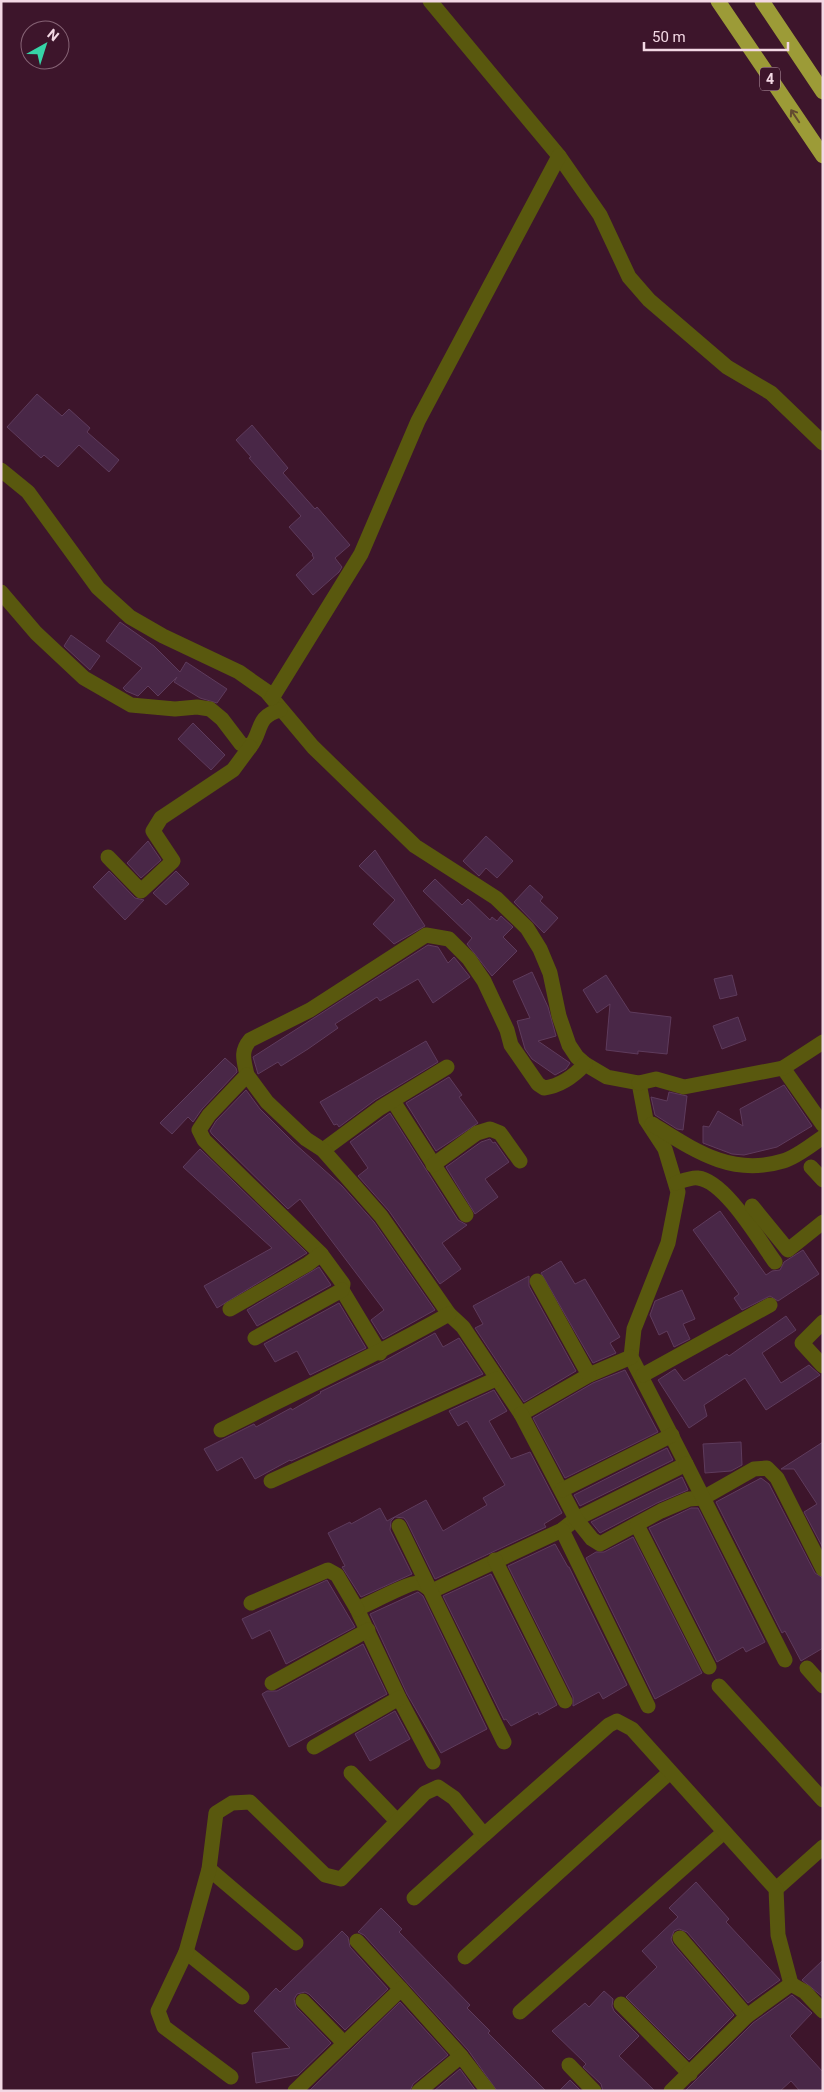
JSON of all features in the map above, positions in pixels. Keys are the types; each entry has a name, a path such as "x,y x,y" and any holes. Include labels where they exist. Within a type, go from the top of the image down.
{"highway":[{"name":"4","path":"718,1 823,156"},
{"name":"4","path":"762,1 823,92"}],"street":[{"path":"430,1 559,156 600,215 629,277 649,300 727,367 771,393 823,443"},
{"path":"108,857 142,891 173,861 153,830 161,818 233,770 250,747 261,722 276,704 306,646 362,554 418,421 559,156"},
{"path":"1,470 28,492 98,588 130,617 162,636 239,672 266,691 313,747 415,846 496,898 527,928 540,948 550,973 559,1016 569,1045 585,1064 607,1077 639,1083 656,1079 684,1087 783,1068 823,1042"},
{"path":"1,592 36,633 84,678 132,705 175,709 197,707 210,709 222,719 241,744 250,747"},
{"path":"585,1064 575,1075 556,1084 544,1088 538,1084 511,1045 508,1030 484,981 469,959 449,939 426,935 310,1010 250,1040 243,1048 242,1053 247,1075 267,1102 306,1139 323,1150 381,1216 449,1314 463,1327 521,1414 576,1519 592,1539 600,1544 689,1499 703,1498 754,1470 767,1468 777,1478 823,1569"},
{"path":"323,1150 393,1100 447,1067"},
{"path":"783,1068 823,1125"},
{"path":"247,1075 209,1115 199,1130 204,1140 322,1254 343,1284 342,1290 380,1353"},
{"path":"639,1083 646,1120 665,1149 678,1192 668,1242 634,1328 631,1357 642,1375 785,1660"},
{"path":"393,1100 466,1215"},
{"path":"646,1120 718,1162 736,1166 762,1165 785,1160 823,1137"},
{"path":"433,1165 477,1133 490,1129 500,1134 520,1161"},
{"path":"811,1167 823,1180"},
{"path":"676,1183 697,1177 712,1182 724,1194 775,1262"},
{"path":"752,1206 788,1250 823,1222"},
{"path":"230,1309 322,1254"},
{"path":"537,1280 589,1375"},
{"path":"255,1338 342,1290"},
{"path":"642,1375 770,1305"},
{"path":"222,1430 324,1378 380,1353 449,1314"},
{"path":"823,1322 802,1343 823,1366"},
{"path":"521,1414 589,1375 631,1357"},
{"path":"271,1481 496,1379"},
{"path":"562,1490 672,1435"},
{"path":"432,1591 562,1530 576,1519 686,1464"},
{"path":"637,1525 708,1667"},
{"path":"399,1526 504,1742"},
{"path":"562,1530 648,1706"},
{"path":"495,1560 565,1701"},
{"path":"251,1602 328,1570 337,1574 357,1608 399,1698 433,1762"},
{"path":"357,1608 375,1602 412,1583 420,1582 432,1591"},
{"path":"272,1683 368,1630"},
{"path":"807,1668 823,1686"},
{"path":"719,1686 823,1800"},
{"path":"314,1747 399,1698"},
{"path":"414,1898 610,1725 617,1722 632,1729 776,1890 778,1936 791,1984 805,1992 823,2011"},
{"path":"465,1956 670,1772"},
{"path":"351,1773 397,1821"},
{"path":"231,2077 164,2027 158,2010 186,1952 209,1869 216,1813 232,1803 250,1802 325,1875 341,1879 425,1793 438,1787 454,1798 484,1835"},
{"path":"520,2012 724,1832"},
{"path":"776,1890 823,1847"},
{"path":"209,1869 296,1944"},
{"path":"680,1938 747,2016"},
{"path":"357,1941 461,2056 488,2091"},
{"path":"186,1952 242,1996"},
{"path":"671,2091 747,2016 791,1984"},
{"path":"295,2091 402,1989"},
{"path":"303,2001 344,2043"},
{"path":"620,2004 690,2074"},
{"path":"419,2091 461,2056"},
{"path":"569,2065 594,2091"}],"building":[{"path":"37,394 62,416 69,409 90,428 87,432 119,460 109,472 79,445 58,467 44,455 41,458 7,427"},
{"path":"252,425 288,468 283,473 315,509 317,507 350,545 335,558 342,567 339,572 313,595 296,575 314,558 313,554 289,527 301,516 249,458 251,457 236,440"},
{"path":"120,622 154,646 180,672 186,662 227,689 217,703 200,698 174,682 177,677 158,696 148,686 138,696 126,691 123,688 142,668 106,641"},
{"path":"71,635 100,656 90,670 64,646"},
{"path":"193,723 225,755 211,770 178,739"},
{"path":"486,836 513,861 497,878 486,868 479,876 463,861"},
{"path":"148,841 161,860 141,878 127,863"},
{"path":"375,850 425,926 394,944 373,924 395,900 359,866"},
{"path":"109,871 135,898 144,900 125,920 93,887"},
{"path":"176,871 189,884 166,905 153,893"},
{"path":"435,879 462,905 468,899 490,920 492,917 497,921 501,916 513,927 503,937 517,951 492,976 467,944 472,938 423,891"},
{"path":"530,885 543,897 540,901 558,918 544,933 514,902"},
{"path":"428,945 438,947 448,963 454,957 470,977 433,1003 418,979 380,1001 377,997 335,1024 338,1028 308,1049 281,1066 278,1062 258,1074 253,1057"},
{"path":"532,972 548,1007 556,1036 538,1041 570,1063 566,1069 555,1075 532,1059 525,1049 517,1021 530,1018 513,981"},
{"path":"606,975 630,1012 671,1017 667,1054 638,1051 638,1054 606,1050 610,1004 597,1013 583,990"},
{"path":"732,975 737,995 720,999 714,979"},
{"path":"738,1017 746,1040 722,1049 713,1026"},
{"path":"426,1041 438,1062 375,1100 339,1127 337,1124 334,1125 320,1102"},
{"path":"225,1058 236,1068 237,1072 202,1109 193,1122 188,1117 172,1134 160,1123"},
{"path":"449,1077 462,1095 459,1097 478,1123 436,1151 406,1103"},
{"path":"784,1085 812,1126 777,1147 744,1155 732,1154 703,1143 703,1126 709,1127 718,1111 743,1126 740,1109"},
{"path":"246,1090 260,1109 294,1143 342,1186 374,1222 435,1310 383,1339 371,1320 384,1310 300,1199 288,1209 210,1131 216,1121"},
{"path":"669,1092 687,1096 683,1130 677,1129 655,1115 651,1097 667,1101"},
{"path":"390,1113 458,1220 467,1225 442,1243 461,1269 440,1284 389,1211 358,1176 368,1168 350,1142"},
{"path":"490,1139 493,1143 495,1142 509,1162 485,1179 498,1197 475,1214 446,1167 481,1142"},
{"path":"200,1149 307,1253 217,1308 204,1286 272,1248 183,1167"},
{"path":"720,1211 766,1275 772,1271 780,1270 784,1262 803,1250 819,1274 778,1301 770,1296 742,1310 734,1298 739,1294 693,1230"},
{"path":"561,1261 575,1284 585,1279 620,1337 610,1343 616,1353 593,1363 541,1273"},
{"path":"319,1267 331,1285 257,1326 247,1310"},
{"path":"529,1276 529,1286 576,1371 524,1402 475,1328 483,1324 473,1306"},
{"path":"682,1290 695,1319 683,1324 690,1339 674,1347 667,1331 659,1335 650,1315 655,1301"},
{"path":"339,1303 366,1348 310,1375 297,1351 275,1362 264,1344"},
{"path":"786,1316 796,1330 762,1353 781,1383 809,1365 820,1375 766,1410 745,1378 704,1405 707,1416 689,1428 658,1380 675,1369 684,1381 727,1354 729,1356"},
{"path":"435,1333 443,1347 459,1338 483,1374 290,1460 255,1479 242,1457 217,1471 204,1449 254,1424 256,1427 291,1408 292,1410 320,1392 384,1361"},
{"path":"625,1370 658,1432 565,1478 533,1418 593,1383"},
{"path":"494,1390 507,1411 489,1421 511,1459 530,1452 562,1513 544,1524 546,1527 435,1579 407,1522 404,1518 395,1517 391,1521 390,1530 412,1574 361,1597 342,1567 345,1566 328,1533 350,1522 351,1524 380,1508 387,1521 426,1500 443,1531 487,1505 483,1498 505,1485 467,1421 458,1426 449,1411"},
{"path":"741,1442 742,1465 731,1471 705,1473 703,1444"},
{"path":"823,1442 823,1548 804,1512 817,1504 794,1469 781,1469"},
{"path":"667,1448 673,1460 580,1506 574,1495"},
{"path":"682,1477 688,1490 657,1503 600,1533 591,1522"},
{"path":"761,1478 769,1484 815,1573 823,1578 823,1648 801,1661 785,1631 782,1633 716,1502"},
{"path":"691,1508 698,1508 765,1642 746,1652 743,1647 717,1662 649,1528"},
{"path":"633,1537 702,1673 655,1699 586,1558 596,1552 604,1552"},
{"path":"555,1544 569,1567 627,1685 603,1699 599,1692 573,1706 573,1697 508,1566"},
{"path":"491,1574 557,1705 539,1715 538,1712 511,1726 506,1719 504,1720 443,1596"},
{"path":"327,1580 355,1627 286,1664 270,1630 252,1639 242,1619"},
{"path":"418,1592 423,1596 487,1729 441,1753 407,1694 370,1614"},
{"path":"363,1644 387,1694 289,1747 262,1694 267,1691 277,1691"},
{"path":"395,1711 410,1739 370,1761 355,1734"},
{"path":"696,1882 729,1919 726,1922 780,1980 748,2003 687,1932 679,1929 674,1931 671,1939 673,1944 734,2015 689,2060 626,1997 657,1967 642,1951 678,1917 669,1908"},
{"path":"381,1908 402,1929 399,1932 470,2005 467,2008 490,2031 488,2033 546,2091 497,2091 468,2050 364,1935 358,1932"},
{"path":"342,1931 348,1937 350,1947 388,1989 345,2030 309,1994 305,1992 297,1994 294,1999 296,2007 331,2043 298,2075 256,2083 252,2053 290,2048 254,2011 276,1988 280,1992"},
{"path":"823,1960 823,1997 802,1980"},
{"path":"604,1991 613,1999 612,2006 614,2011 639,2036 619,2056 655,2091 603,2091 601,2084 583,2067 586,2064 552,2031 585,2003 589,2007"},
{"path":"792,1995 812,2013 790,2036 823,2072 823,2091 800,2091 791,2081 780,2091 685,2091 753,2023"},
{"path":"400,2002 448,2055 413,2084 410,2091 309,2091"},
{"path":"460,2069 476,2091 434,2091"},
{"path":"570,2080 581,2091 559,2091"}]}
